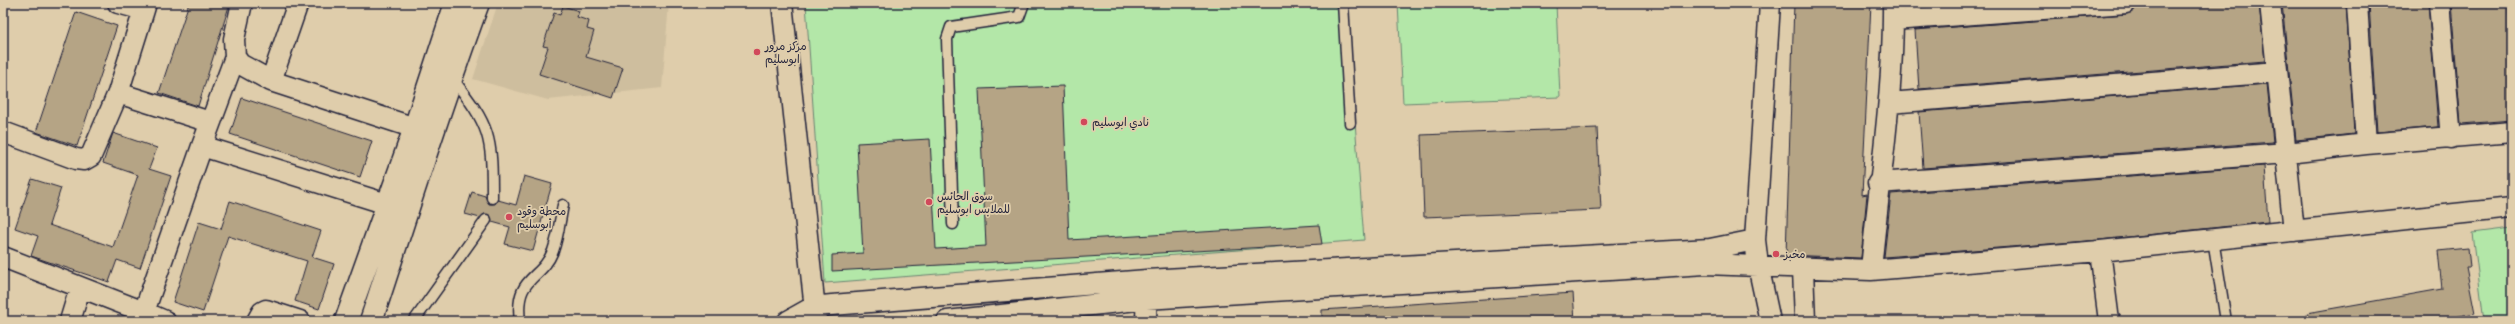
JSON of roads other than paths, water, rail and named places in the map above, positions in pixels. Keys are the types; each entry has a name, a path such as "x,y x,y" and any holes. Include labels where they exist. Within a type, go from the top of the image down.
{"main road":[{"path":"346,321 415,128 456,3"},
{"path":"371,321 437,125 451,76 478,3"}],"street":[{"path":"3,132 84,160 94,150 118,93 145,6 118,3"},
{"path":"143,316 234,57 234,39 242,3"},
{"path":"271,81 298,3"},
{"path":"782,3 815,314"},
{"path":"1770,3 1755,240 1758,265 1770,321"},
{"path":"1871,270 1878,183 1889,103 1893,12 2126,3"},
{"path":"2270,3 2287,153 2294,231"},
{"path":"2356,3 2366,144"},
{"path":"2439,3 2452,138"},
{"path":"234,57 240,64 271,81 415,128"},
{"path":"1889,103 2277,72"},
{"path":"118,93 210,122"},
{"path":"1878,183 2287,153 2366,144 2512,132"},
{"path":"202,146 387,204"},
{"path":"947,321 1147,290 1705,264 1758,265 1802,269 1871,270 2100,251 2512,208"},
{"path":"788,321 815,314 1710,249 1755,240"},
{"path":"2100,251 2109,321"},
{"path":"3,257 80,288 143,316 165,321"},
{"path":"1802,269 1805,321"},
{"path":"70,321 80,288"},
{"path":"1146,321 1147,290"},
{"path":"257,321 262,312 266,310 300,321"}],"lane":[{"path":"953,224 947,39 951,26 1019,17 1024,3"},
{"path":"1343,3 1350,123"},
{"path":"451,76 476,108 487,129 492,150 492,198"},
{"path":"520,321 518,308 524,284 552,252 563,205"},
{"path":"414,321 486,220"},
{"path":"2213,239 2226,321"}],"place":[{"name":"مركز مرور ابوسليم","path":"757,52"},
{"name":"نادي ابوسليم","path":"1084,122"},
{"name":"سوق الحائس للملابس ابوسليم","path":"929,202"},
{"name":"محطة وقود أبوسليم","path":"509,217"},
{"name":"مخبز","path":"1776,254"}]}
